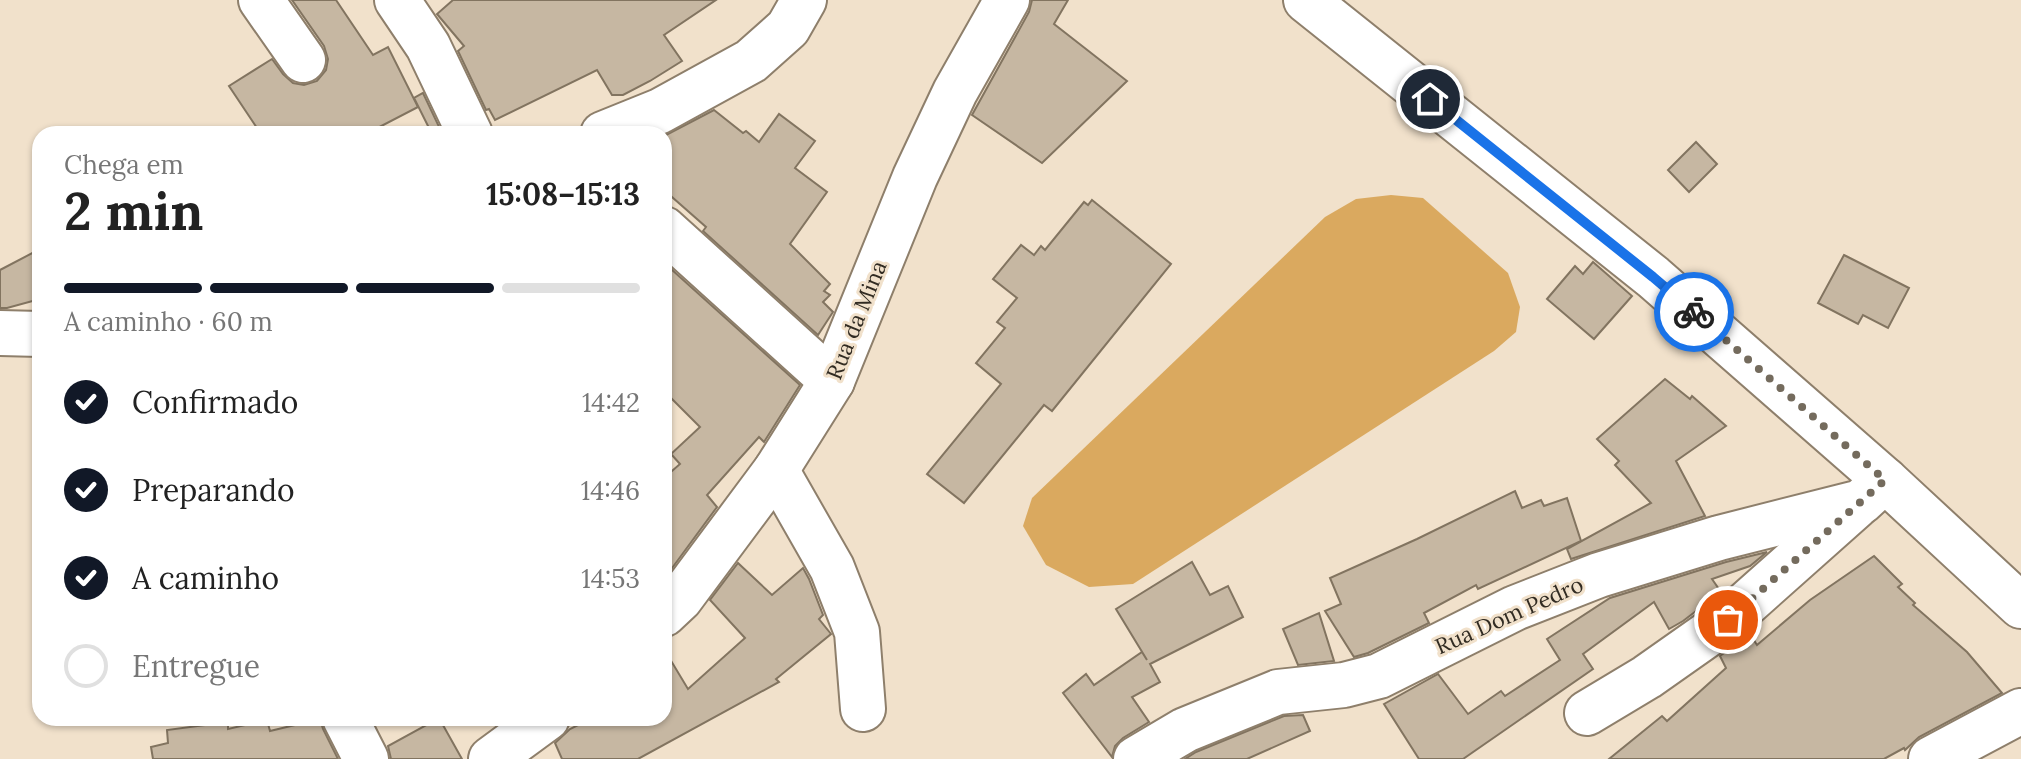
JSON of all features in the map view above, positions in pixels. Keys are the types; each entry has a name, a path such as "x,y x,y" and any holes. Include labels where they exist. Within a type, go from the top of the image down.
{"street":[{"path":"261,0 303,60"},
{"path":"397,0 428,46 466,126"},
{"path":"623,126 660,111 751,61 788,28 804,0"},
{"name":"Rua da Mina","path":"672,595 776,470 832,381 915,177 955,92 1007,0"},
{"path":"1306,0 1653,277 1873,491 2021,606"},
{"path":"672,236 832,381"},
{"path":"0,333 32,334"},
{"path":"776,470 832,568 857,632 863,709"},
{"path":"1587,713 1647,677 1728,620 1873,491"},
{"name":"Rua Dom Pedro","path":"1136,759 1185,730 1278,692 1344,685 1379,676 1515,608 1599,575 1873,491"},
{"path":"1931,759 2021,711"},
{"path":"349,726 366,759"},
{"path":"491,759 536,726"}],"shaded area":[{"path":"1391,195 1423,198 1508,273 1520,307 1516,332 1494,351 1133,584 1089,587 1046,565 1023,526 1032,498 1325,217 1356,199"}],"building":[{"path":"292,0 336,0 373,55 388,47 418,107 381,126 256,126 229,86 272,59 293,83 304,85 317,81 326,70 328,59 324,46"},
{"path":"453,0 716,0 664,35 682,61 650,81 623,95 612,95 597,70 495,120 489,109 486,110 458,51 464,46 437,14"},
{"path":"1032,0 1068,0 1054,24 1127,81 1042,163 972,115 1029,12"},
{"path":"423,93 439,126 428,126 414,98"},
{"path":"714,110 759,142 779,114 815,141 795,168 827,192 790,244 830,284 824,291 830,295 823,302 833,312 818,335 703,231 706,227 672,197 672,132"},
{"path":"1696,142 1717,164 1689,192 1668,170"},
{"path":"1092,200 1171,264 1052,411 1044,405 964,503 927,474 1001,384 976,363 1005,328 997,322 1017,298 993,279 1021,245 1034,255 1041,246 1045,250 1084,202 1088,205"},
{"path":"32,253 32,301 0,308 0,270"},
{"path":"1844,255 1909,288 1888,328 1863,315 1858,324 1818,303"},
{"path":"1593,262 1632,296 1594,339 1547,299 1575,266 1583,274"},
{"path":"672,270 800,385 764,442 759,437 707,495 717,507 672,568 672,471 680,464 672,453 700,427 672,399"},
{"path":"1665,379 1690,399 1692,396 1726,426 1676,461 1705,516 1571,559 1567,549 1651,503 1615,465 1619,461 1597,439"},
{"path":"1515,491 1522,508 1541,500 1544,506 1567,498 1581,541 1478,589 1476,585 1424,613 1429,623 1354,657 1325,611 1341,604 1330,578"},
{"path":"1767,552 1750,566 1712,579 1721,592 1669,629 1654,602 1583,654 1593,669 1463,759 1419,759 1384,704 1438,674 1468,714 1501,691 1505,696 1560,660 1547,639 1610,598"},
{"path":"1874,556 1902,584 1898,587 1915,603 1913,605 1967,652 2002,693 1884,759 1609,759 1662,716 1667,721 1726,668 1720,656 1750,634 1757,645 1810,600"},
{"path":"1192,562 1210,595 1228,586 1243,617 1150,664 1160,682 1132,697 1149,722 1123,738 1115,746 1112,757 1063,693 1086,674 1094,685 1142,652 1147,660 1116,609"},
{"path":"738,563 772,595 803,568 823,615 819,619 831,634 776,679 779,682 638,759 562,759 555,743 576,726 672,726 672,662 688,689 745,638 710,600"},
{"path":"1319,613 1334,661 1298,665 1283,629"},
{"path":"1303,715 1310,731 1247,759 1185,759 1284,716"},
{"path":"198,726 228,726 228,729 269,726 270,731 291,726 322,726 338,759 153,759 151,747 168,743 167,730"},
{"path":"424,726 443,726 462,759 391,759 388,746"}],"way so far":[{"path":"1694,312 1885,480 1728,620"}],"route":[{"path":"1430,99 1694,312"}]}
